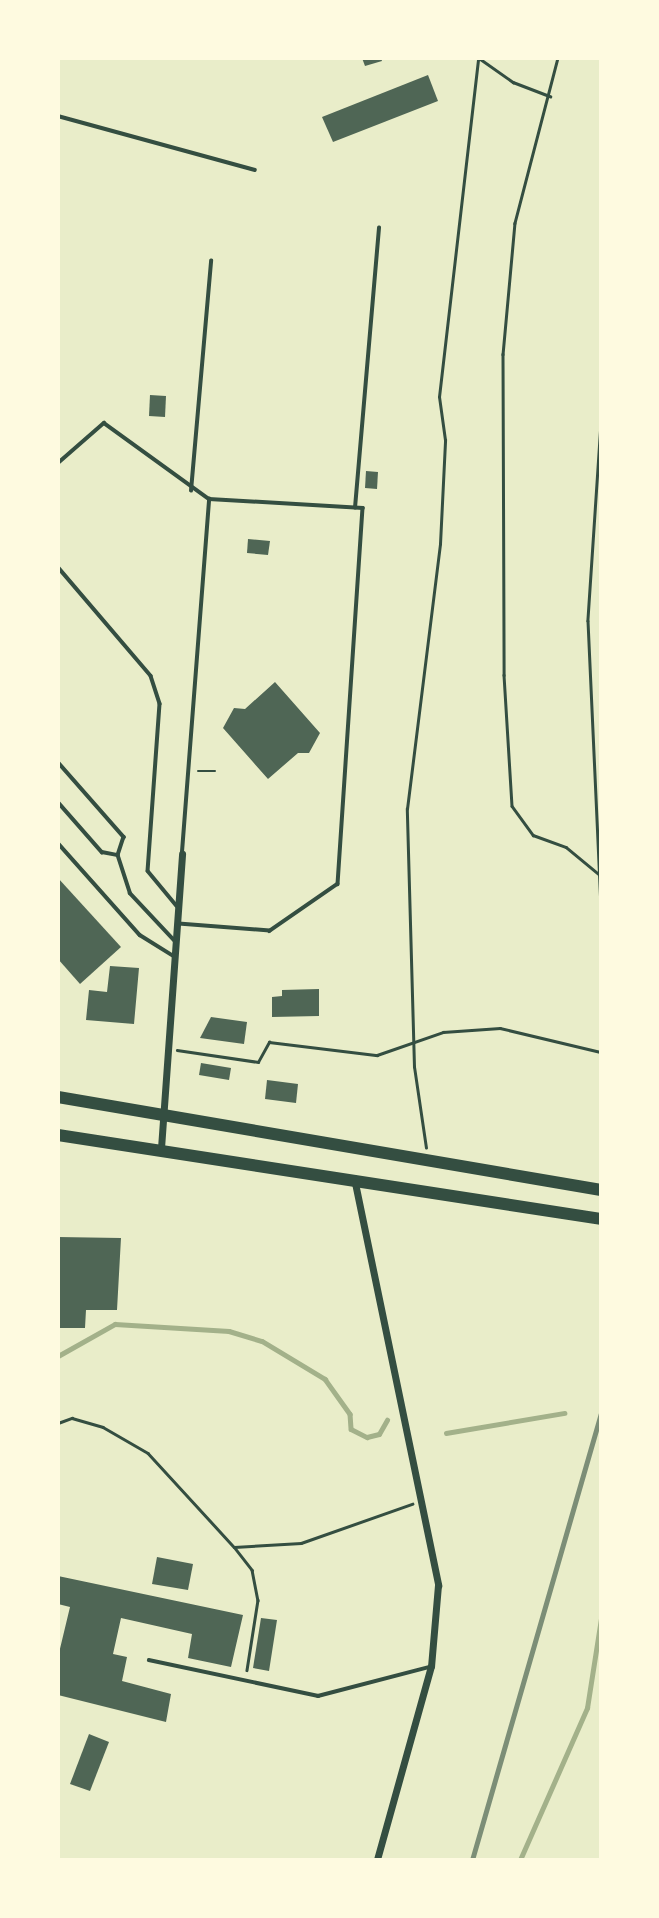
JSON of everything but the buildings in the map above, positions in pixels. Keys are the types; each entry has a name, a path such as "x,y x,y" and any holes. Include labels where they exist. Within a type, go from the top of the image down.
{"highway":[{"path":"58,1097 162,1112 429,1163 601,1189"},
{"path":"58,1135 161,1147 601,1220"}],"street":[{"path":"161,1147 182,854"},
{"path":"354,1178 438,1585 431,1666 377,1860"}],"lane":[{"path":"58,116 255,170"},
{"path":"355,508 379,228"},
{"path":"191,491 211,261"},
{"path":"58,463 104,423 191,491 209,499 363,508 338,884 270,931 177,923"},
{"path":"182,854 209,499"},
{"path":"58,567 151,676 160,704 148,871 178,907"},
{"path":"58,762 124,837 118,855 130,893 175,941"},
{"path":"58,802 102,852 118,855"},
{"path":"58,843 140,934 173,956"},
{"path":"149,1660 318,1696 431,1666"}],"path":[{"path":"429,1163 414,1039 407,809 440,544 444,440 439,397 478,58 513,82 550,96"},
{"path":"558,58 515,223 503,354 501,616 512,806 533,835 566,847 601,875"},
{"path":"601,423 588,621 601,908"},
{"path":"167,1048 258,1062 269,1042 377,1055 414,1039 500,1028 601,1052"},
{"path":"58,1423 72,1418 103,1427 148,1454 252,1570 258,1600 247,1681"},
{"path":"234,1547 301,1543 370,1524 421,1500"}],"waterway":[{"path":"58,1356 115,1324 229,1331 262,1341 325,1379 350,1414 351,1429 367,1437 379,1434 387,1420"},
{"path":"446,1433 564,1413"},
{"path":"520,1860 587,1708 601,1619"}],"railway":[{"path":"472,1860 601,1412"}]}
